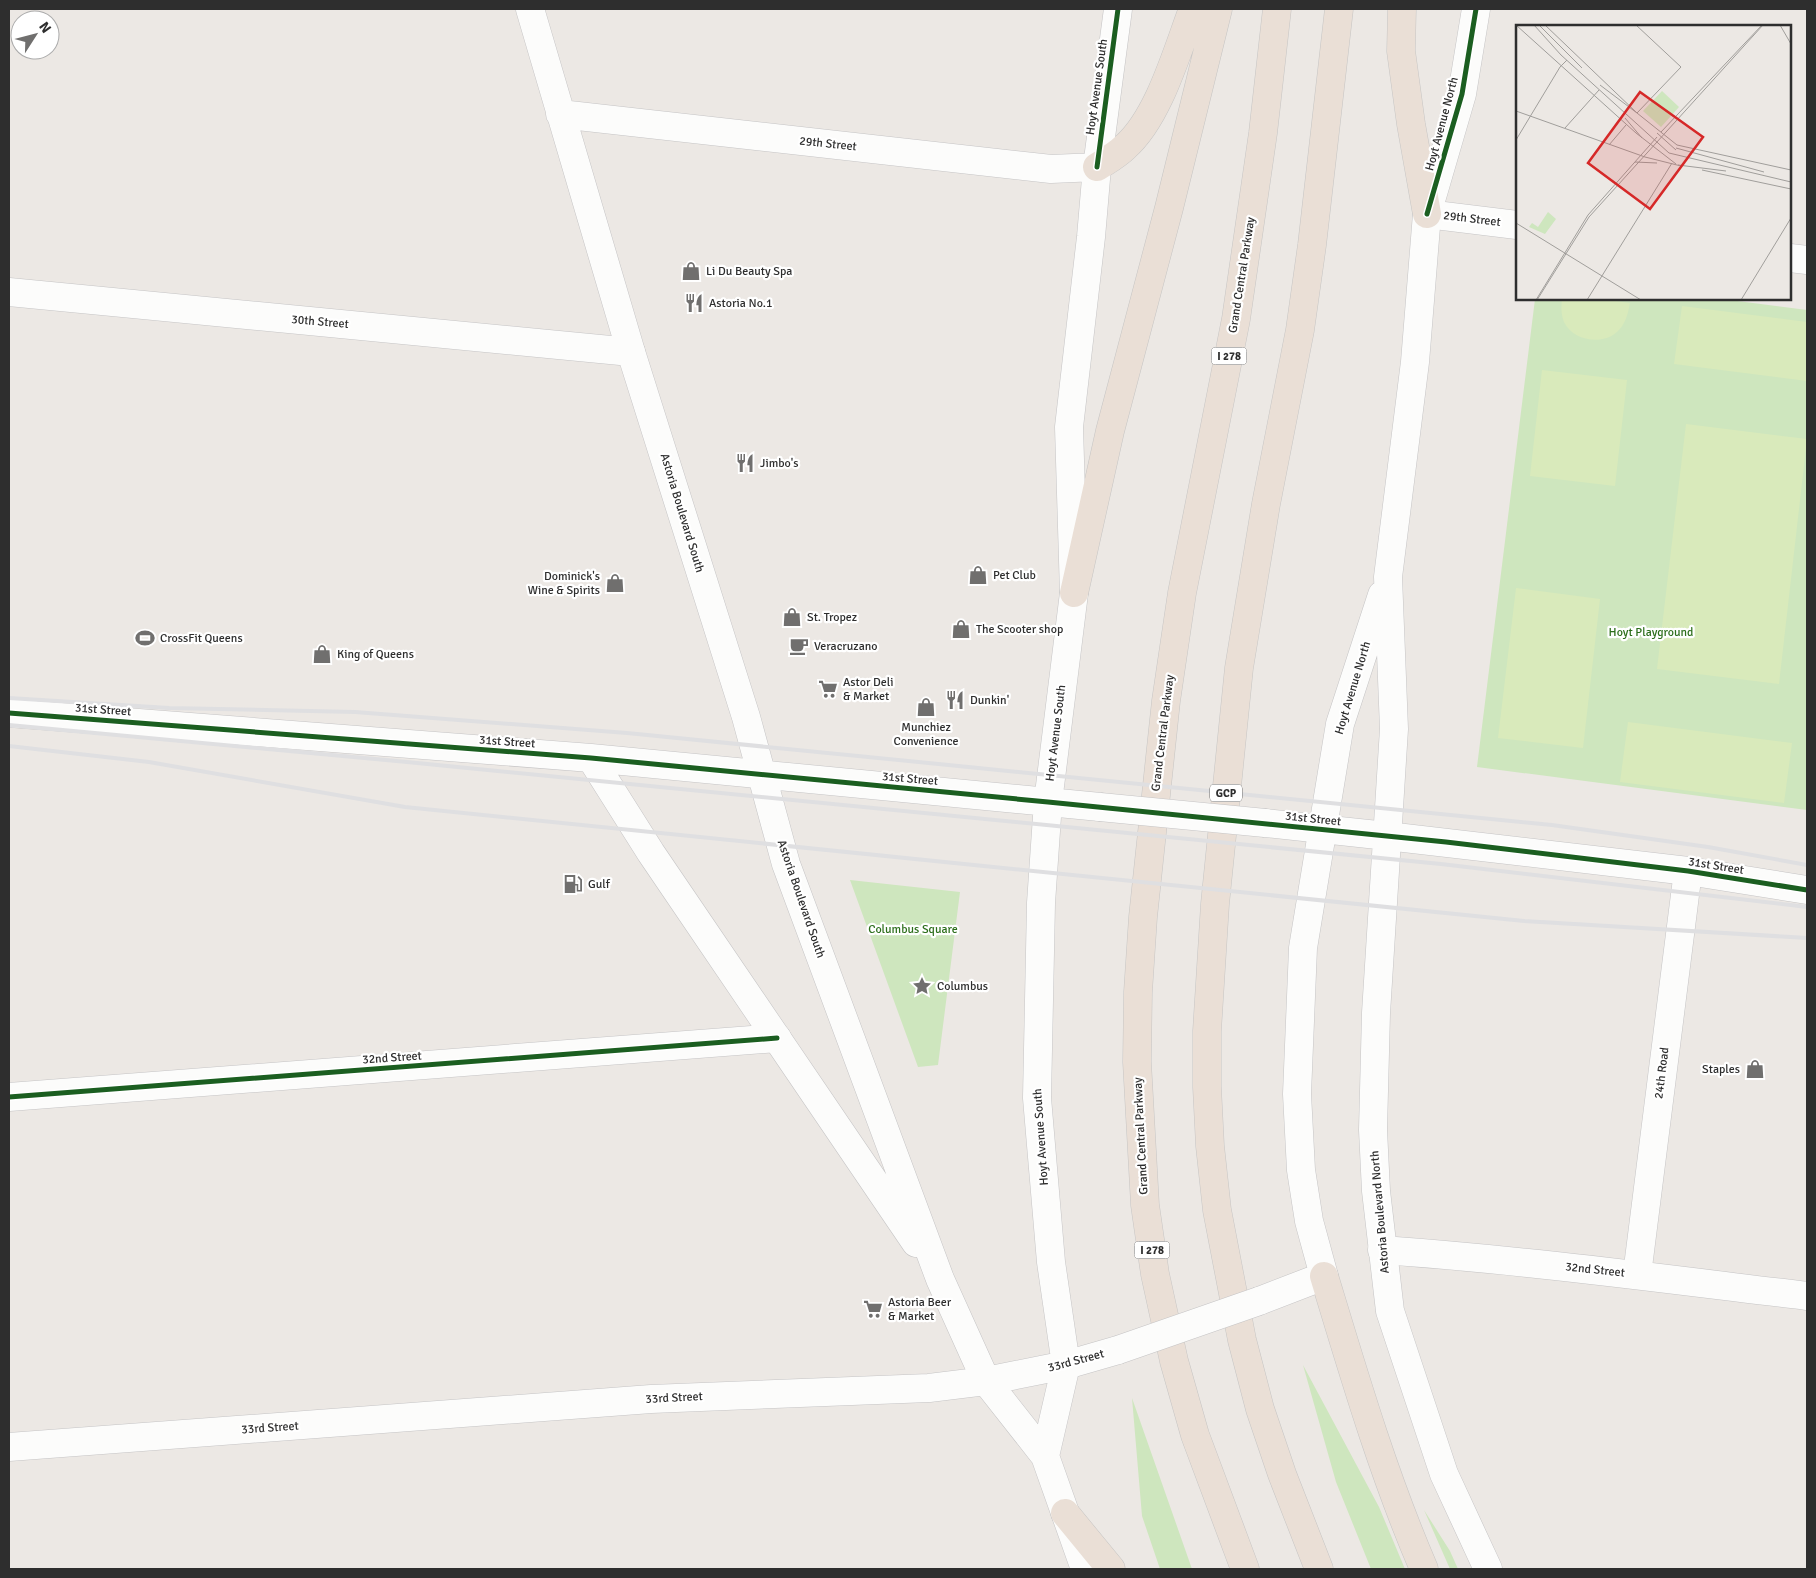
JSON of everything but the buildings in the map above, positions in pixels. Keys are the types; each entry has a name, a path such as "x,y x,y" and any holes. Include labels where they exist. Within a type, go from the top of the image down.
{"highway":[{"path":"1097,167 1125,147 1140,130 1154,106 1193,9"},
{"path":"1074,593 1112,422 1169,208 1218,9"},
{"name":"Grand Central Parkway","path":"1245,1569 1195,1435 1174,1362 1157,1284 1145,1204 1140,1134 1137,1052 1138,992 1143,917 1166,700 1186,574 1236,320 1263,134 1277,9"},
{"name":"GCP","path":"1319,1569 1300,1523 1266,1428 1242,1340 1217,1210 1210,1146 1206,1031 1215,904 1239,668 1266,504 1300,330 1312,245 1339,9"},
{"path":"1402,9 1401,51 1410,124 1427,214"},
{"path":"1324,1276 1388,1482 1424,1569"},
{"path":"1065,1513 1110,1569"}],"main road":[{"name":"Astoria Boulevard South","path":"530,9 631,352 762,774 786,864 940,1279 986,1381 1045,1456 1085,1569"},
{"name":"Hoyt Avenue South","path":"1045,1456 1066,1365 1051,1262 1037,1098 1041,903 1048,802 1074,593 1069,427 1091,237 1097,167 1118,9"},
{"name":"Hoyt Avenue North","path":"1387,836 1394,729 1388,577 1415,362 1427,214 1462,94 1476,9"},
{"name":"29th Street","path":"560,114 1051,169 1097,167"},
{"name":"29th Street","path":"1427,214 1516,225"},
{"path":"1791,258 1807,260"},
{"name":"30th Street","path":"9,292 520,341 573,348 631,352"},
{"name":"Hoyt Avenue North","path":"1322,830 1340,724 1388,577"},
{"name":"31st Street","path":"9,713 591,758 1265,823 1688,871 1807,890"},
{"path":"591,758 651,853 940,1279"},
{"path":"1322,830 1302,948 1297,1094 1301,1170 1310,1221 1324,1276"},
{"name":"Astoria Boulevard North","path":"1387,836 1376,1013 1374,1101 1376,1183 1390,1310 1444,1474 1488,1569"},
{"name":"24th Road","path":"1637,1275 1688,871"},
{"name":"32nd Street","path":"9,1097 776,1038"},
{"name":"32nd Street","path":"1382,1250 1455,1255 1807,1296"},
{"name":"33rd Street","path":"9,1447 651,1399 929,1388 986,1381 1066,1365 1118,1350 1259,1301 1324,1276"}],"green space":[{"name":"Hoyt Playground","path":"1535,300 1730,300 1807,310 1807,810 1477,767"},
{"path":"1562,300 1608,300 1630,303 1621,328 1612,336 1597,340 1574,334 1564,322 1561,308"},
{"path":"1682,306 1807,322 1807,381 1674,364"},
{"path":"1542,370 1627,380 1615,486 1530,476"},
{"path":"1686,424 1807,439 1779,684 1657,669"},
{"path":"1516,588 1600,599 1583,748 1498,738"},
{"path":"1628,722 1792,743 1784,803 1620,782"},
{"name":"Columbus Square","path":"850,880 960,892 938,1065 918,1067"},
{"path":"1303,1365 1379,1507 1405,1569 1371,1569 1336,1482"},
{"path":"1132,1398 1192,1569 1160,1569 1142,1516"},
{"path":"1424,1510 1450,1551 1458,1569 1450,1569"}],"railway":[{"path":"9,698 169,708 355,712 627,733 1552,825 1708,847 1807,865"},
{"path":"9,725 407,762 1441,864 1807,907"},
{"path":"9,746 149,762 405,807 1524,921 1807,938"}],"cycle path":[{"path":"1097,167 1118,9"},
{"path":"1427,214 1462,94 1476,9"},
{"path":"9,713 591,758 1048,802 1446,842 1688,871 1807,890"},
{"path":"9,1097 777,1038"}],"place":[{"name":"Li Du Beauty Spa","path":"691,271"},
{"name":"Astoria No.1","path":"694,303"},
{"name":"Jimbo's","path":"745,463"},
{"name":"Pet Club","path":"978,575"},
{"name":"Dominick's Wine & Spirits","path":"615,583"},
{"name":"St. Tropez","path":"792,617"},
{"name":"The Scooter shop","path":"961,629"},
{"name":"CrossFit Queens","path":"145,638"},
{"name":"Veracruzano","path":"799,646"},
{"name":"King of Queens","path":"322,654"},
{"name":"Astor Deli & Market","path":"828,689"},
{"name":"Dunkin'","path":"955,700"},
{"name":"Munchiez Convenience","path":"926,707"},
{"name":"Gulf","path":"573,884"},
{"name":"Columbus","path":"922,986"},
{"name":"Staples","path":"1755,1069"},
{"name":"Astoria Beer & Market","path":"873,1309"}]}
